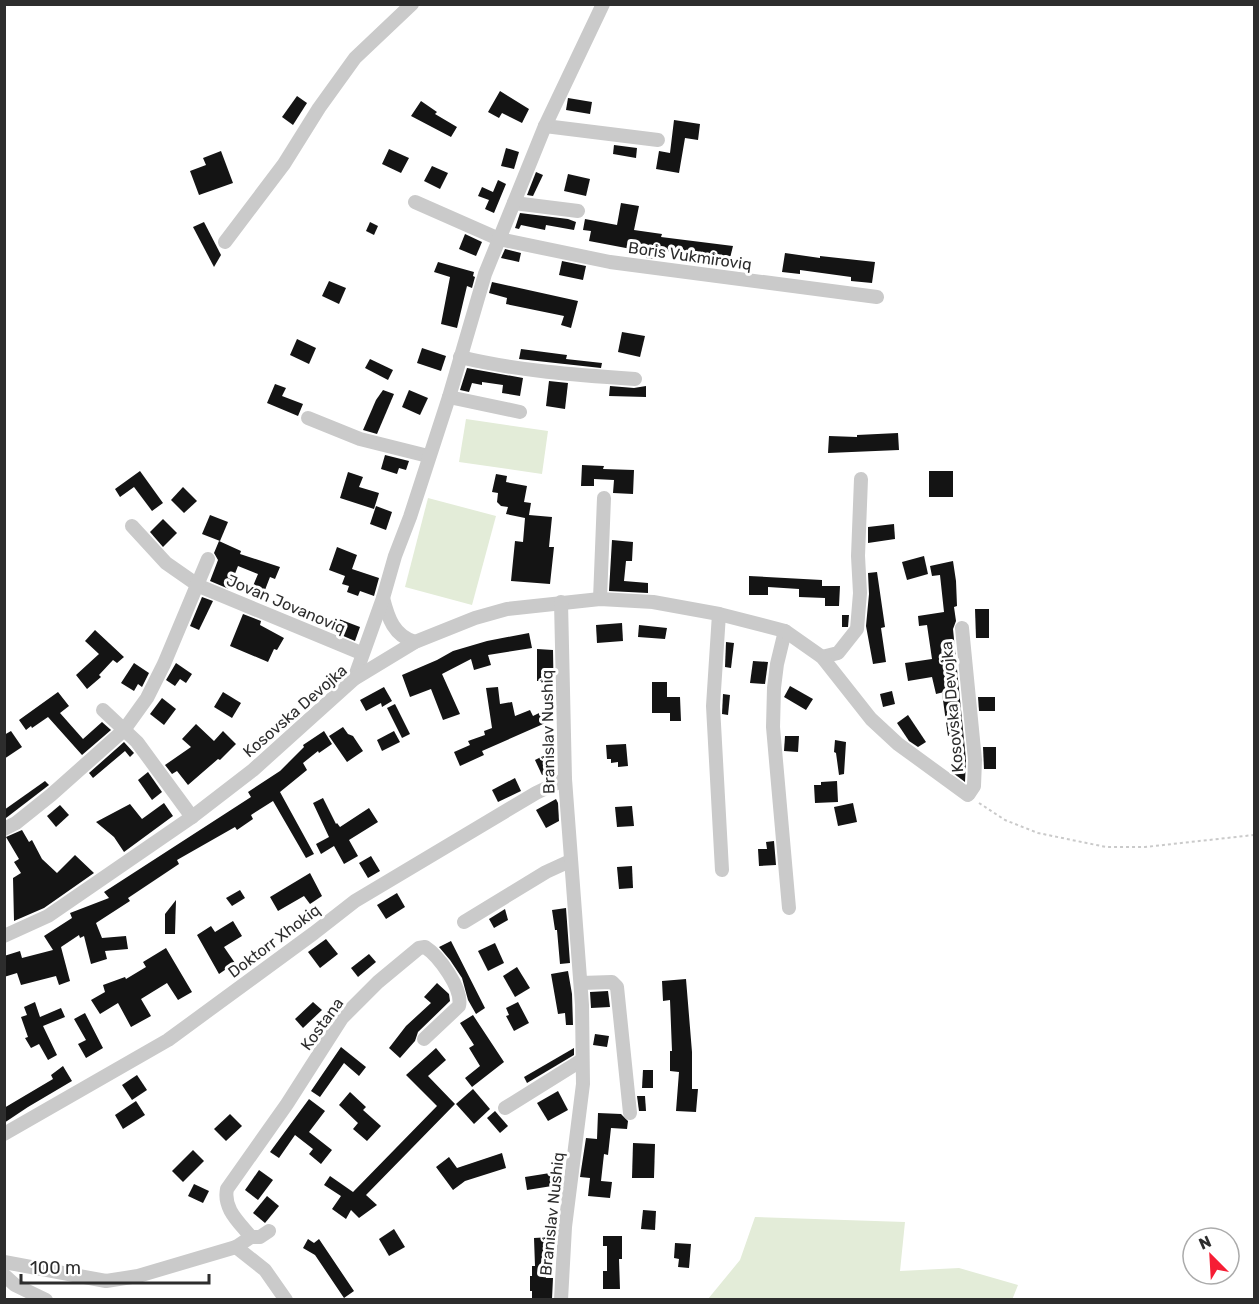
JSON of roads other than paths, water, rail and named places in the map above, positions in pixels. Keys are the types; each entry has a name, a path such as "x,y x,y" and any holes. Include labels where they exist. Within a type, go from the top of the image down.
{"street":[{"path":"225,242 284,164 319,108 355,58 412,4"},
{"path":"354,679 449,397 485,274 545,126 603,4"},
{"path":"545,126 658,140"},
{"name":"Boris Vukmiroviq","path":"415,202 499,240 610,262 877,297"},
{"path":"514,203 578,211"},
{"path":"460,357 496,366 536,372 635,379"},
{"path":"449,397 520,412"},
{"path":"308,418 360,439 428,456"},
{"path":"822,657 838,653 857,629 860,593 858,556 861,479"},
{"path":"600,599 604,498"},
{"name":"Jovan Jovanoviq","path":"132,526 166,563 199,585 361,653"},
{"name":"Jovan Jovanoviq","path":"4,829 16,823 51,795 124,730 147,698 199,585 208,559"},
{"path":"382,598 388,620 404,639 414,642"},
{"name":"Kosovska Devojka","path":"4,936 48,916 192,817 253,770 354,679 414,642 475,618 507,609 600,599 652,602 719,614 785,631 822,657 871,719 905,749 968,795 974,786 975,760 962,628"},
{"name":"Branislav Nushiq","path":"561,602 565,779 581,983 583,1084 565,1227 561,1299"},
{"path":"719,614 713,706 722,870"},
{"path":"785,631 774,688 774,727 789,908"},
{"path":"103,711 137,742 192,817"},
{"name":"Doktorr Xhokiq","path":"4,1134 168,1040 355,901 536,793 565,779"},
{"path":"464,922 538,877 570,861"},
{"name":"Kostana","path":"251,1237 228,1207 225,1199 227,1189 287,1104 342,1018 378,982 419,948 425,947 432,951 443,964 459,992 460,1000 459,1006 424,1038"},
{"path":"581,983 612,982 617,987 630,1113"},
{"path":"505,1108 582,1060"},
{"path":"4,1262 106,1281 138,1276 236,1247 251,1237 260,1237 269,1231"},
{"path":"236,1247 265,1270 286,1299"},
{"path":"4,1275 15,1285 46,1299"}]}
